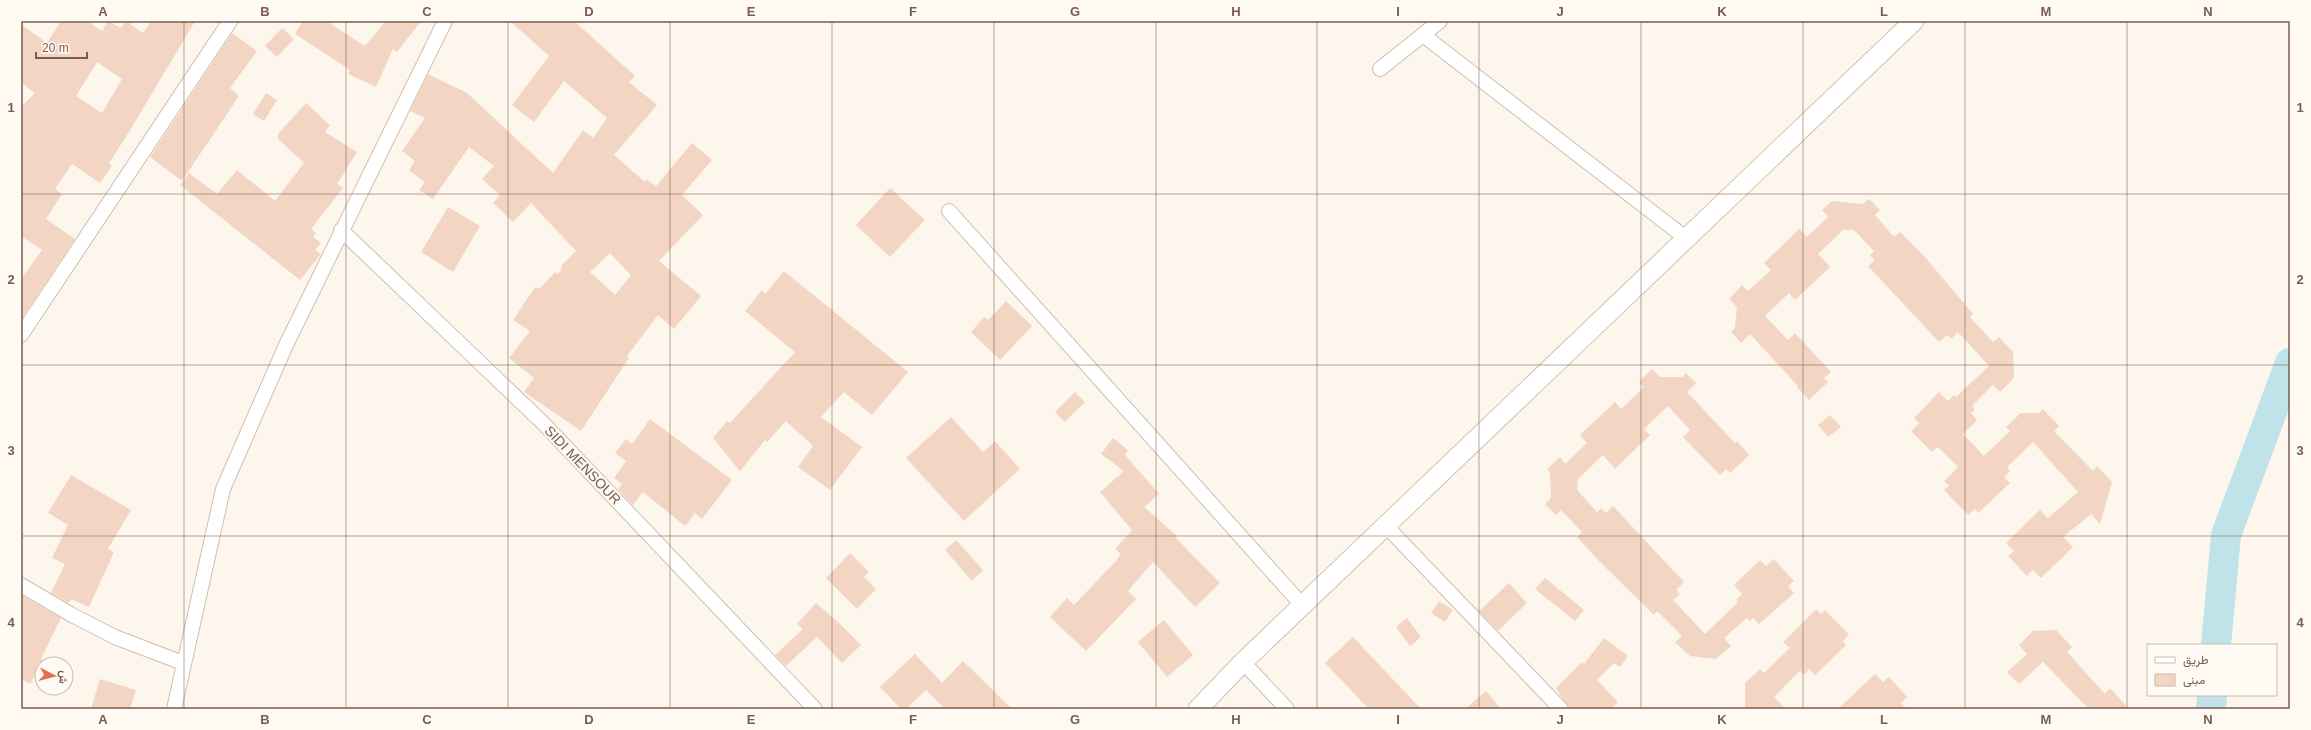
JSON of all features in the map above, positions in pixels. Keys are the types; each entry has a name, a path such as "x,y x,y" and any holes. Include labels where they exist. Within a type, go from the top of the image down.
{"main road":[{"path":"1198,709 1243,662 1387,527 1914,21"}],"street":[{"path":"21,334 230,21"},
{"path":"174,709 183,663 223,489 286,345 341,230 445,21"},
{"path":"1380,69 1440,21"},
{"path":"1423,35 1687,239"},
{"path":"949,211 1303,606"},
{"name":"SIDI MENSOUR","path":"341,230 542,423 815,709"},
{"path":"1387,527 1561,709"},
{"path":"21,585 72,615 115,637 183,663"},
{"path":"1243,662 1287,709"}],"building":[{"path":"61,21 87,21 102,31 108,21 121,28 126,21 143,33 151,21 195,21 109,163 112,166 100,183 72,164 55,189 62,194 46,219 75,239 21,320 21,279 42,250 21,236 21,107 35,93 21,83 21,24 47,43","holes":["97,62 122,79 102,113 76,96"]},
{"path":"303,21 326,21 365,46 386,21 421,21 397,52 393,49 376,87 348,74 350,70 295,34"},
{"path":"510,21 574,21 635,76 629,82 657,105 614,155 645,182 646,179 656,186 692,143 712,160 682,195 703,215 659,261 701,296 674,329 658,315 627,356 629,358 581,431 524,392 534,378 509,358 530,331 513,320 535,287 539,289 555,272 558,274 562,268 561,266 576,251 531,203 513,222 493,203 500,195 482,179 494,166 469,147 433,199 419,190 425,182 409,170 415,161 402,151 425,118 410,111 428,74 467,93 553,173 583,130 593,138 607,118 564,81 534,122 512,105 549,56","holes":["610,253 631,275 615,295 590,272"]},
{"path":"282,28 294,39 277,57 265,46"},
{"path":"232,33 257,51 230,88 239,96 182,181 150,157"},
{"path":"266,93 277,100 264,121 253,114"},
{"path":"306,103 330,125 325,132 357,152 337,184 343,188 311,229 316,233 313,237 321,243 315,250 321,254 300,280 180,185 189,173 217,194 237,170 275,201 304,163 278,139 278,134"},
{"path":"890,188 925,220 890,257 856,225"},
{"path":"1869,199 1880,210 1875,215 1894,237 1900,232 1924,256 1973,314 1970,317 1993,342 1999,337 2013,352 2014,378 2000,392 1993,385 1972,406 1975,410 1971,413 1977,420 1963,434 1984,456 2010,431 2006,427 2021,413 2039,413 2043,409 2059,426 2054,431 2093,471 2097,466 2112,482 2100,524 2091,514 2063,537 2073,547 2041,578 2033,570 2027,576 2008,556 2014,551 2006,543 2040,510 2048,518 2078,492 2033,442 2007,467 2010,471 2004,477 2010,483 1978,513 1975,509 1968,515 1944,490 1949,486 1944,481 1958,467 1938,447 1932,452 1911,431 1919,423 1914,418 1939,392 1948,401 1954,395 1956,397 1989,366 1958,332 1951,339 1947,335 1939,342 1868,266 1875,260 1870,255 1874,251 1854,230 1843,230 1818,254 1830,267 1795,300 1789,293 1765,316 1788,340 1795,333 1831,372 1824,378 1828,382 1809,400 1750,334 1741,343 1731,332 1735,328 1737,307 1729,299 1742,285 1748,291 1771,270 1764,263 1799,229 1807,237 1828,217 1822,210 1832,201 1863,204"},
{"path":"448,207 480,226 453,272 421,252"},
{"path":"784,271 908,372 872,415 844,392 821,417 862,447 830,490 798,467 813,446 786,421 767,442 765,440 740,471 713,438 727,421 730,423 795,352 745,311 762,290 765,294"},
{"path":"1006,301 1032,326 1000,360 971,332 984,317 988,320"},
{"path":"1652,369 1660,377 1682,377 1686,373 1696,383 1687,392 1735,443 1737,441 1749,455 1730,473 1726,469 1720,475 1683,437 1690,430 1668,406 1644,429 1650,435 1615,469 1603,455 1578,479 1577,490 1597,512 1601,508 1606,513 1613,506 1684,582 1676,590 1680,594 1673,600 1705,634 1738,602 1736,600 1742,594 1734,585 1760,560 1766,566 1774,559 1794,581 1788,586 1794,593 1759,624 1753,618 1750,621 1747,618 1724,638 1731,646 1716,659 1690,656 1675,642 1682,636 1657,611 1654,615 1600,562 1577,537 1582,532 1561,510 1556,515 1545,504 1551,498 1550,472 1547,469 1560,457 1565,464 1587,443 1580,435 1615,402 1621,409 1644,387 1639,382"},
{"path":"1075,392 1085,402 1065,422 1055,412"},
{"path":"1830,415 1841,427 1828,437 1818,425"},
{"path":"951,417 983,452 995,441 1020,469 964,521 906,458"},
{"path":"650,419 732,480 702,519 695,513 685,526 643,492 633,505 618,489 622,484 614,478 626,461 615,453 626,439 632,444"},
{"path":"1113,438 1128,450 1125,455 1159,494 1144,507 1177,536 1175,537 1220,583 1195,607 1153,562 1128,591 1136,599 1086,651 1050,617 1067,598 1074,605 1116,561 1121,554 1115,549 1132,530 1100,492 1124,471 1101,454"},
{"path":"71,475 131,510 108,549 114,552 89,607 71,599 69,603 51,593 65,564 52,558 68,525 48,513"},
{"path":"956,540 983,570 972,581 945,550"},
{"path":"850,553 869,572 864,577 876,589 857,609 826,578"},
{"path":"1545,578 1584,610 1575,621 1535,589"},
{"path":"1509,583 1527,603 1498,631 1479,611"},
{"path":"21,595 61,618 42,656 34,656 34,677 30,684 21,679"},
{"path":"1439,601 1453,610 1445,622 1431,613"},
{"path":"816,603 861,645 842,663 817,637 786,666 775,655 803,629 797,624"},
{"path":"1816,609 1821,614 1825,610 1849,634 1843,641 1846,645 1815,675 1809,669 1804,675 1800,671 1774,697 1786,709 1745,709 1745,683 1760,669 1764,673 1790,648 1783,642"},
{"path":"1407,618 1421,637 1410,646 1396,627"},
{"path":"1164,620 1193,655 1167,677 1138,642"},
{"path":"2056,630 2072,647 2067,652 2105,694 2110,688 2129,709 2089,709 2043,662 2019,684 2007,672 2027,654 2019,645 2033,631"},
{"path":"1353,637 1421,709 1369,709 1325,663"},
{"path":"1604,638 1628,656 1620,667 1614,663 1597,680 1618,702 1611,709 1569,709 1556,688 1582,662 1584,664"},
{"path":"915,654 942,683 963,661 1012,709 945,709 926,690 906,709 901,709 880,687"},
{"path":"1875,674 1883,682 1889,677 1907,697 1901,703 1907,709 1838,709"},
{"path":"100,679 136,690 130,709 91,709"},
{"path":"1486,691 1501,709 1465,709"}],"waterway":[{"path":"2216,644 2226,535 2290,363"},
{"path":"2211,709 2212,696"}]}
